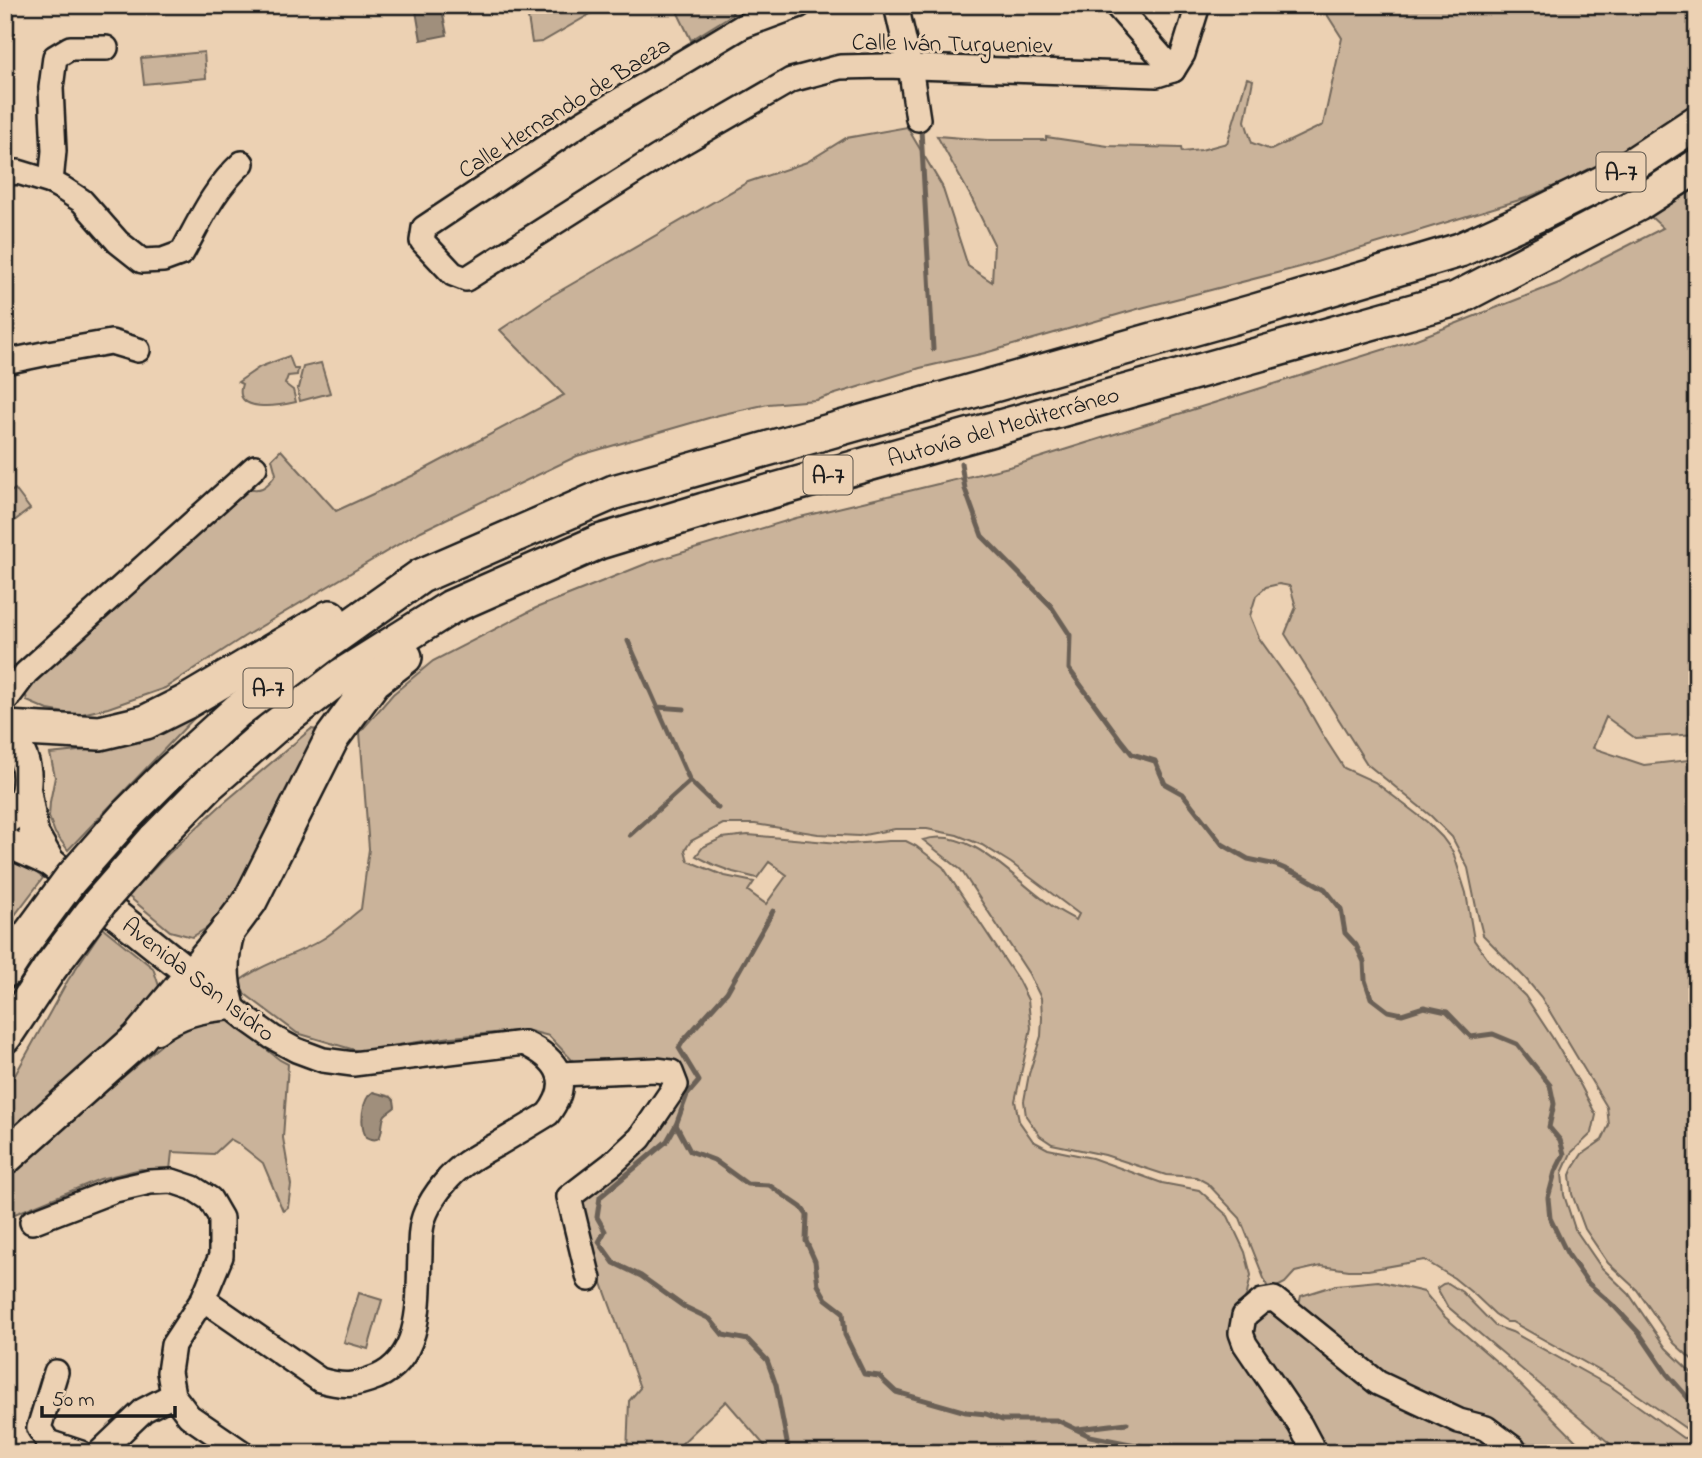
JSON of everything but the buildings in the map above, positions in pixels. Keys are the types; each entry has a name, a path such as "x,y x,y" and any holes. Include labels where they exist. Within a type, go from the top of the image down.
{"highway":[{"name":"Autovía del Mediterráneo","path":"13,959 70,880 127,814 172,770 237,711 325,644 422,576 614,492 1252,312 1460,250 1612,178 1697,122"},
{"name":"Autovía del Mediterráneo","path":"5,1036 50,968 100,902 154,840 209,784 272,729 341,676 452,607 599,542 1457,299 1638,204 1697,166"},
{"path":"138,1039 250,901 332,738 374,681 412,651 482,611 705,510"},
{"path":"5,728 100,733 146,722 186,702 358,601 422,576"},
{"path":"5,1158 138,1039 175,1014 206,1004 227,1003 221,971 222,952 228,930"}],"main road":[{"name":"Avenida San Isidro","path":"5,733 18,746 25,760 26,789 34,834 50,862"},
{"path":"5,821 21,804 26,789"},
{"name":"Avenida San Isidro","path":"5,842 50,862 192,975"}],"street":[{"name":"Calle Hernando de Baeza","path":"466,279 453,274 422,241 424,228 583,122 743,26 800,5"},
{"path":"895,5 918,118"},
{"path":"1116,5 1173,70 1183,54 1198,5"},
{"path":"51,182 54,151 51,88 55,57 70,48 106,48"},
{"name":"Calle Iván Turgueniev","path":"466,279 658,157 791,80 839,67 909,66 1157,75 1173,70"},
{"path":"5,174 18,172 51,182 82,201 118,242 142,261 163,260 182,253 211,198 242,163"},
{"path":"5,362 111,342 138,350"},
{"path":"5,701 26,673 255,467"},
{"name":"Avenida San Isidro","path":"192,975 272,1037 323,1060 353,1065 524,1043 551,1059 559,1074"},
{"path":"203,1299 320,1380 339,1386 364,1382 382,1374 400,1359 412,1339 425,1214 449,1179 464,1163 548,1114 558,1102 561,1087 559,1074 656,1069 671,1072 676,1085 640,1138 612,1164 569,1197 589,1279"},
{"path":"32,1222 115,1190 150,1182 172,1181 193,1188 210,1199 222,1218 221,1256 203,1299 173,1345 169,1371 173,1395 189,1416 243,1453"},
{"path":"1315,1453 1300,1425 1245,1345 1241,1333 1244,1316 1262,1301 1274,1299 1378,1383 1459,1421 1486,1429 1517,1453"},
{"path":"56,1372 39,1428 48,1442 81,1453"},
{"path":"99,1453 144,1410 173,1395"}],"shaded area":[{"path":"415,5 441,5 447,35 421,40"},
{"path":"526,5 604,6 542,42 532,43"},
{"path":"674,5 728,5 733,14 691,40"},
{"path":"1321,5 1697,5 1697,734 1635,738 1606,717 1593,748 1644,765 1697,759 1697,1364 1674,1343 1637,1290 1608,1263 1585,1229 1572,1194 1570,1175 1582,1154 1602,1140 1609,1125 1607,1107 1541,997 1483,935 1468,868 1452,837 1431,816 1367,764 1285,634 1296,607 1290,586 1279,584 1266,587 1256,596 1250,616 1259,638 1303,700 1344,768 1375,782 1427,822 1453,852 1466,893 1474,940 1489,961 1525,996 1552,1037 1596,1115 1592,1133 1571,1153 1562,1173 1564,1195 1575,1229 1601,1267 1629,1294 1666,1348 1697,1379 1697,1429 1688,1430 1618,1381 1512,1322 1507,1322 1454,1278 1424,1260 1368,1270 1321,1266 1295,1272 1285,1283 1269,1291 1240,1218 1207,1183 1196,1177 1166,1175 1105,1155 1052,1144 1040,1136 1026,1116 1024,1101 1041,1036 1041,998 1029,974 961,870 923,840 940,837 974,847 1051,906 1076,920 1079,914 1011,863 982,845 957,835 927,829 895,829 859,836 818,834 755,824 723,824 691,841 685,850 688,861 725,876 754,882 748,891 766,904 787,875 769,862 757,878 733,872 696,856 703,847 722,838 748,835 850,844 906,841 943,867 1018,980 1028,1000 1031,1028 1015,1101 1019,1121 1033,1141 1048,1149 1092,1158 1162,1183 1199,1190 1228,1216 1245,1252 1251,1275 1247,1294 1238,1314 1310,1453 771,1453 726,1401 672,1453 627,1453 629,1401 640,1388 580,1214 582,1197 654,1135 676,1104 684,1086 662,1062 573,1061 549,1036 526,1030 451,1037 358,1051 297,1033 245,994 237,983 257,970 321,940 361,909 369,849 360,732 393,694 433,661 536,608 648,563 796,518 1013,466 1414,340 1559,283 1663,228 1598,168 1526,198 1300,267 1141,308 985,353 920,368 816,400 768,404 719,415 577,456 421,531 245,636 165,688 108,708 77,715 48,710 27,701 25,691 28,682 243,487 258,489 269,483 276,474 272,459 281,450 336,511 414,475 564,395 500,330 546,299 748,182 807,162 846,138 907,127 942,186 968,266 992,282 994,244 937,136 987,140 1046,140 1046,137 1108,146 1181,148 1182,152 1201,150 1227,143 1247,78 1253,80 1245,121 1252,143 1271,150 1323,125 1342,38"},
{"path":"204,52 206,78 144,84 141,58"},
{"path":"289,356 294,369 298,369 297,375 288,376 285,384 293,390 296,402 259,406 244,400 241,394 242,384 238,382 260,367"},
{"path":"321,363 330,393 300,401 297,388 303,367"},
{"path":"15,489 30,509 5,528 5,496"},
{"path":"197,715 68,850 55,833 49,817 55,777 50,754 97,749"},
{"path":"311,729 317,730 318,734 238,893 215,923 192,937 170,931 128,896 219,807"},
{"path":"5,854 15,856 43,878 5,928"},
{"path":"103,928 153,968 160,989 155,1006 5,1138 5,1093 68,980"},
{"path":"225,1017 288,1064 283,1138 291,1185 288,1207 283,1211 263,1163 230,1139 214,1154 172,1152 170,1170 141,1169 100,1179 5,1218 5,1176 192,1019"},
{"path":"373,1092 391,1097 395,1107 385,1115 380,1137 377,1139 366,1137 362,1119 366,1100"},
{"path":"1378,1281 1424,1292 1445,1317 1505,1369 1588,1453 1523,1453 1392,1383 1298,1309 1301,1296 1336,1285"},
{"path":"1448,1283 1462,1292 1495,1326 1512,1332 1613,1388 1683,1438 1697,1437 1697,1453 1621,1453 1447,1306 1437,1288"},
{"path":"359,1293 382,1300 368,1349 344,1342"},
{"path":"1269,1311 1281,1315 1470,1430 1503,1453 1325,1453 1253,1348 1248,1324 1258,1313"}],"waterway":[{"path":"921,130 933,349"},
{"path":"961,463 965,489 982,536 1051,606 1070,635 1069,669 1132,754 1155,761 1165,784 1183,794 1222,844 1248,859 1276,865 1325,889 1341,909 1345,933 1356,945 1364,962 1365,980 1371,998 1388,1011 1402,1014 1424,1007 1447,1012 1471,1037 1493,1034 1517,1044 1550,1085 1554,1104 1549,1127 1560,1140 1564,1154 1555,1172 1548,1198 1550,1218 1567,1253 1588,1283 1639,1333 1667,1374 1689,1399"},
{"path":"628,641 690,781 718,808"},
{"path":"657,707 684,709"},
{"path":"630,835 690,781"},
{"path":"773,911 727,992 679,1048 699,1081 687,1095 667,1141 600,1197 597,1217 605,1231 599,1242 614,1263 641,1276 683,1306 710,1319 723,1335 748,1340 767,1360 776,1385 789,1453"},
{"path":"676,1125 690,1151 714,1160 747,1184 769,1185 801,1207 807,1215 806,1241 815,1261 818,1285 826,1299 843,1312 845,1335 864,1374 879,1376 896,1392 966,1412 986,1414 1002,1420 1057,1420 1090,1436 1165,1453"},
{"path":"1078,1429 1127,1423"}]}
